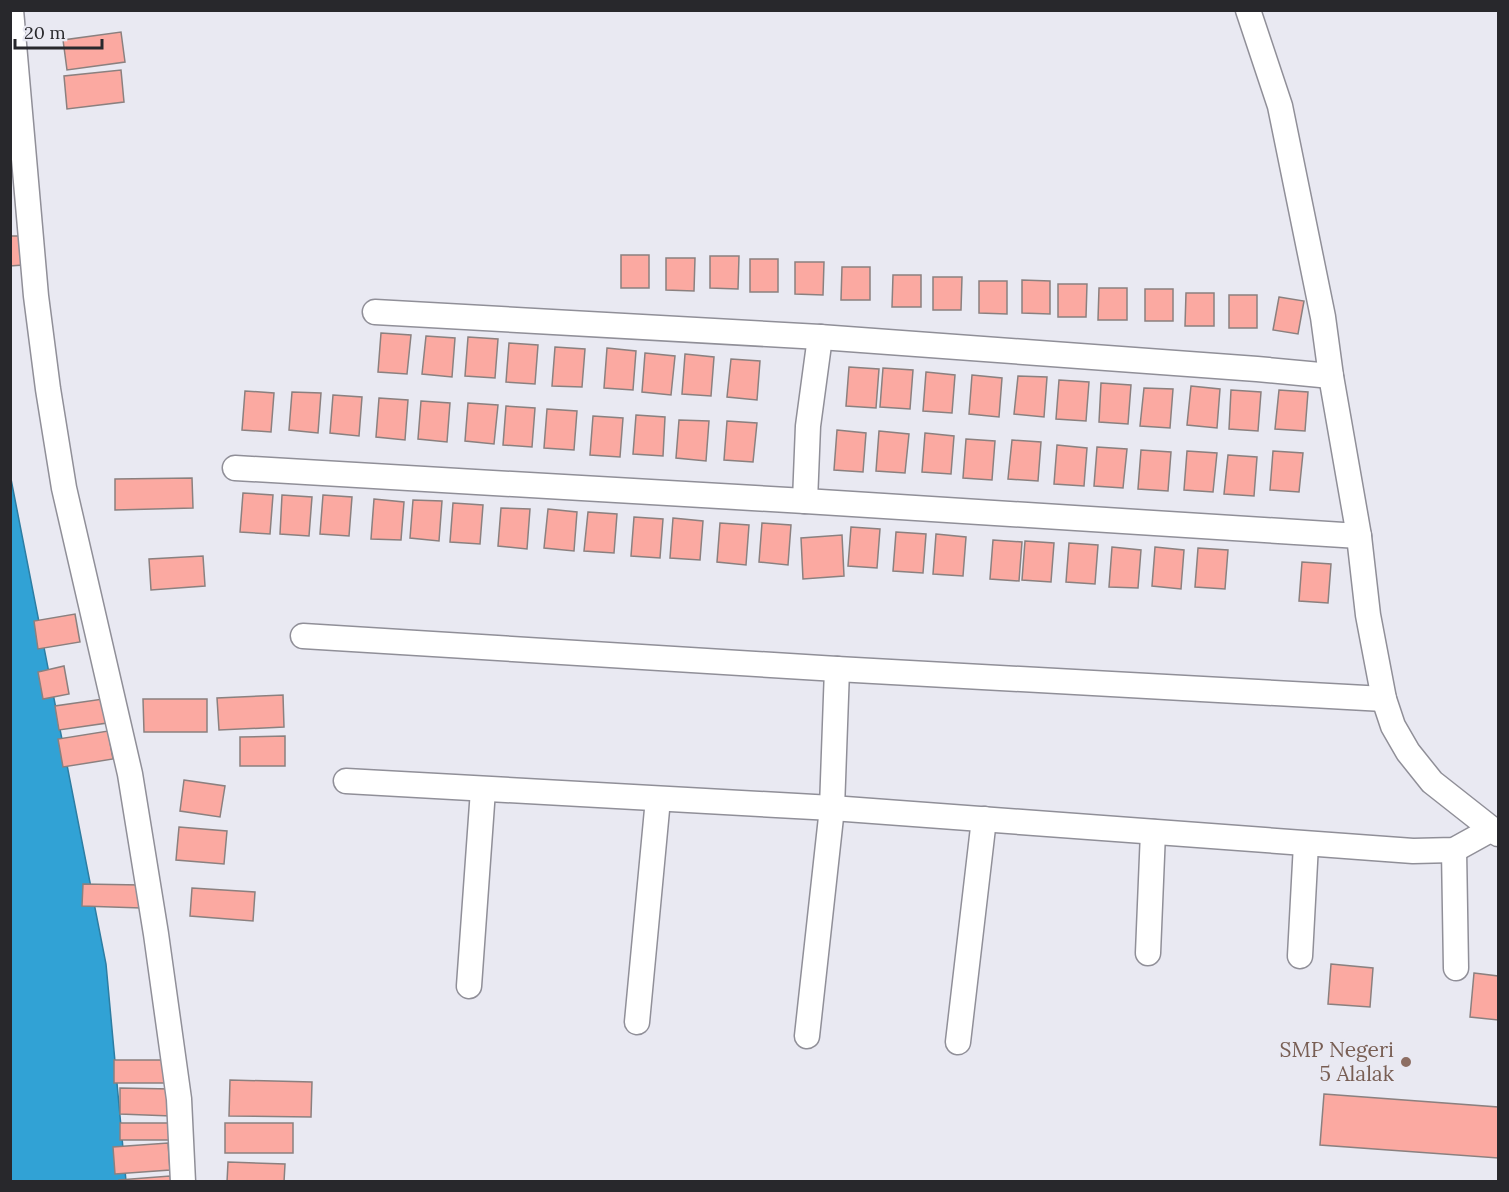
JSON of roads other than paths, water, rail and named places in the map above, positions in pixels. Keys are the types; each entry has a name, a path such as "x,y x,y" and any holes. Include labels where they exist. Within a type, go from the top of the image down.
{"street":[{"path":"11,10 36,296 48,389 64,489 130,774 156,934 179,1099 183,1182"},
{"path":"346,781 832,808 1413,851 1454,850 1495,831 1432,782 1408,752 1393,726 1384,699 1368,615 1359,536 1323,317 1280,106 1248,10"},
{"path":"375,312 820,337 1331,376"},
{"path":"805,501 808,426 820,337"},
{"path":"235,468 1359,536"},
{"path":"303,636 837,669 1384,699"},
{"path":"807,1036 832,808 837,669"},
{"path":"469,986 483,790"},
{"path":"637,1023 658,799"},
{"path":"958,1042 984,819"},
{"path":"1148,953 1153,832"},
{"path":"1300,956 1306,844"},
{"path":"1454,850 1456,968"}],"water":[{"path":"10,474 106,964 126,1181 11,1181"}],"place":[{"name":"SMP Negeri 5 Alalak","path":"1406,1062"}]}
